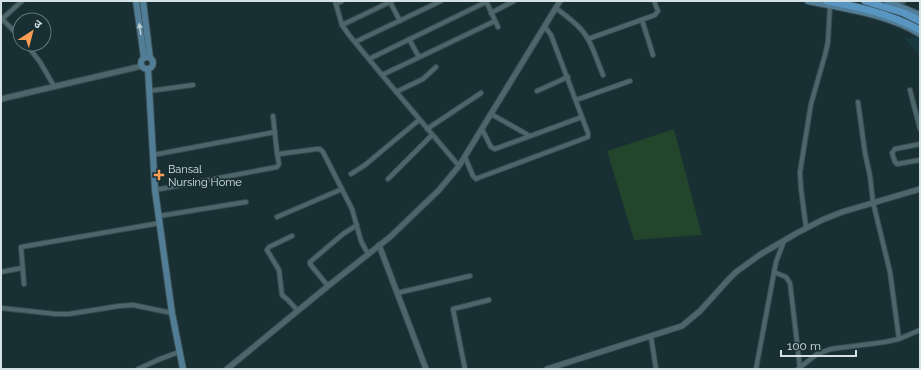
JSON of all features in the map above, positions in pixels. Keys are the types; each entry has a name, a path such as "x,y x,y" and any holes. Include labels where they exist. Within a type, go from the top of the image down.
{"main road":[{"path":"136,1 147,58 152,61 151,67 148,69 155,190 172,313 183,369"},
{"path":"143,1 147,58"},
{"path":"808,1 856,6 887,15 920,30"},
{"path":"865,1 904,13 920,21"},
{"path":"887,1 920,14"},
{"path":"829,3 890,20 920,34"},
{"path":"147,58 141,62 142,66 148,69"}],"street":[{"path":"12,30 2,19 22,1"},
{"path":"342,1 336,2 342,24 419,120 459,166"},
{"path":"342,24 391,1 400,21"},
{"path":"355,42 441,1"},
{"path":"369,59 486,1 498,27"},
{"path":"491,12 514,1"},
{"path":"227,369 390,237 433,195 459,166 465,157 560,1"},
{"path":"588,39 658,13 658,8 654,1"},
{"path":"894,3 904,1"},
{"path":"806,228 800,172 811,104 828,42 829,3"},
{"path":"556,8 576,25 588,39 603,75"},
{"path":"382,75 495,20"},
{"path":"642,20 653,55"},
{"path":"465,157 473,176 476,179 587,138 588,133 568,77 551,35 545,27"},
{"path":"409,39 419,57"},
{"path":"32,52 54,86"},
{"path":"1,99 142,66"},
{"path":"396,92 423,79 436,68"},
{"path":"537,91 568,77"},
{"path":"576,100 630,81"},
{"path":"149,91 193,85"},
{"path":"910,90 920,129"},
{"path":"427,129 481,93"},
{"path":"858,102 862,141 870,176 873,202 890,272 899,339"},
{"path":"491,114 530,136"},
{"path":"155,190 277,167 273,116"},
{"path":"482,130 491,147 495,149 582,117"},
{"path":"351,174 419,120"},
{"path":"153,155 275,132"},
{"path":"388,179 432,135"},
{"path":"920,144 895,149 892,153 897,164 920,160"},
{"path":"277,153 280,154 320,149 323,152 352,209 358,225 361,241 368,254"},
{"path":"277,217 342,189"},
{"path":"547,369 674,329 688,322 736,272 762,254 806,228 838,214 873,202 920,189"},
{"path":"24,284 21,247 246,202"},
{"path":"328,286 310,262 343,234 358,225"},
{"path":"292,236 269,247 267,250 279,270 282,295 298,311"},
{"path":"756,369 774,272 778,255 784,241"},
{"path":"379,245 426,369"},
{"path":"1,272 22,268"},
{"path":"774,272 786,277 790,283 799,368"},
{"path":"397,293 470,276"},
{"path":"465,369 453,309 489,300"},
{"path":"1,308 69,314 133,305 172,313"},
{"path":"799,368 817,354 830,349 885,342 899,339 920,330"},
{"path":"651,337 656,369"},
{"path":"138,369 179,352"}],"shaded area":[{"path":"920,36 920,56 905,39"}],"green space":[{"path":"674,129 702,235 634,240 607,151"}],"place":[{"name":"Bansal Nursing Home","path":"159,175"}]}
